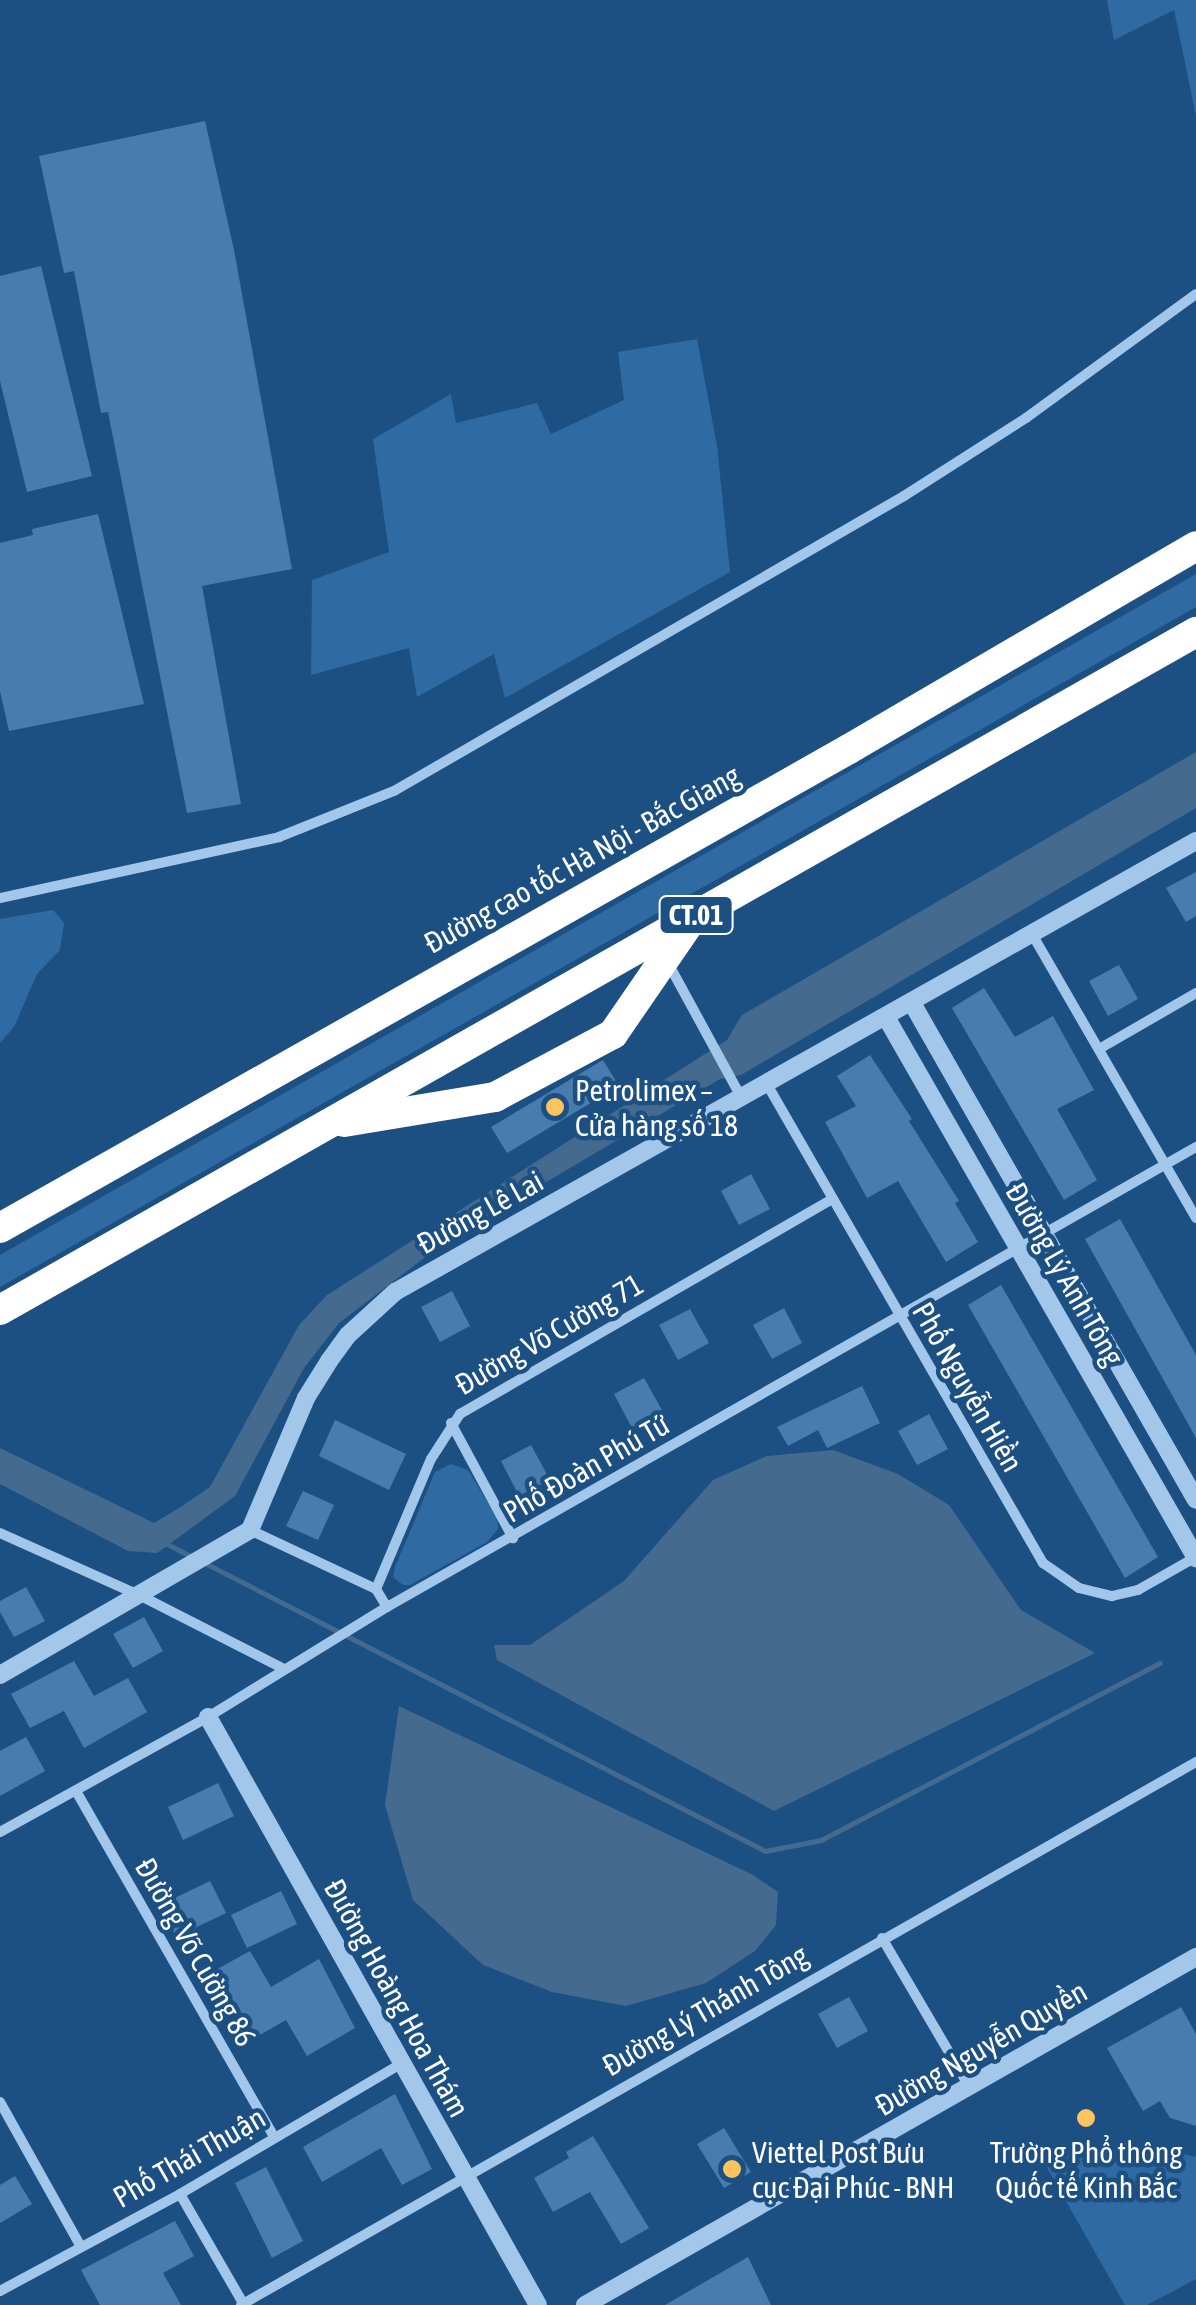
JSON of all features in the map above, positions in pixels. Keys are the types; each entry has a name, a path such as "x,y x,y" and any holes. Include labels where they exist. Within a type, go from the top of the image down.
{"highway":[{"name":"Đường cao tốc Hà Nội - Bắc Giang","path":"0,1228 832,758 1188,549"},
{"name":"CT.01","path":"0,1310 1196,632"},
{"path":"326,1125 495,1096 613,1034 693,918"},
{"path":"0,1210 271,1056 352,1028"},
{"path":"0,1328 123,1258 197,1199"}],"street":[{"path":"0,898 279,837 394,790 904,496 1026,418 1196,294"},
{"name":"Đường Lê Lai","path":"0,1675 232,1544 250,1530 306,1398 338,1348 396,1292 486,1238 768,1086 1196,841"},
{"path":"1032,934 1196,1218"},
{"path":"665,958 742,1098"},
{"path":"1099,1050 1196,993"},
{"name":"Đường Lý Anh Tông","path":"912,1003 1196,1500"},
{"name":"Đường Lý Anh Tông","path":"886,1017 1196,1558"},
{"name":"Phố Nguyễn Hiền","path":"768,1086 899,1318 1048,1568 1090,1593 1112,1596 1138,1590 1196,1558"},
{"name":"Phố Đoàn Phú Tứ","path":"0,1832 208,1717 386,1607 1196,1146"},
{"name":"Đường Võ Cường 71","path":"376,1588 431,1459 451,1423 472,1406 832,1200"},
{"path":"1114,1415 1137,1402"},
{"path":"451,1423 513,1538"},
{"path":"250,1530 376,1588 386,1607"},
{"path":"0,1533 141,1596 284,1668"},
{"name":"Đường Hoàng Hoa Thám","path":"208,1717 538,2305"},
{"name":"Đường Lý Thánh Tông","path":"242,2305 1196,1762"},
{"name":"Đường Võ Cường 86","path":"76,1791 274,2137"},
{"path":"882,1938 969,2086"},
{"name":"Đường Nguyễn Quyền","path":"585,2305 1196,1957"},
{"name":"Phố Thái Thuận","path":"0,2291 180,2194 402,2063"},
{"path":"0,2102 81,2247"},
{"path":"180,2194 242,2305"}],"shaded area":[{"path":"1107,0 1196,0 1196,116 1174,10 1114,40"},
{"path":"697,339 717,446 730,572 505,698 494,654 417,697 409,648 311,675 312,580 389,552 373,439 451,394 456,423 537,403 551,434 624,400 618,352"},
{"path":"1196,574 1196,607 0,1287 0,1255"},
{"path":"1196,752 1196,808 741,1075 720,1079 445,1242 339,1323 304,1368 235,1496 157,1553 128,1551 0,1484 0,1448 154,1523 179,1508 210,1487 299,1325 327,1295 727,1040 742,1015"},
{"path":"53,910 64,923 60,950 37,974 14,1027 0,1043 0,919"},
{"path":"833,1450 898,1474 949,1505 1021,1610 1095,1653 774,1811 497,1660 494,1645 530,1645 624,1581 713,1480 767,1456"},
{"path":"451,1464 468,1470 497,1518 498,1529 487,1542 410,1585 403,1585 393,1577 395,1567 435,1472"},
{"path":"399,1706 753,1875 778,1892 776,1925 755,1951 706,1983 626,2006 552,1992 483,1965 413,1900 385,1805"},
{"path":"1105,2145 1157,2147 1196,2157 1196,2279 1147,2305 1125,2305 1046,2166 1071,2150"}],"building":[{"path":"205,121 234,250 292,569 202,586 241,804 187,813 108,412 101,413 74,271 64,273 39,156"},
{"path":"41,266 92,476 27,492 0,381 0,276"},
{"path":"98,514 144,704 9,731 0,691 0,543 33,535 32,529"},
{"path":"1196,872 1196,916 1186,922 1166,888"},
{"path":"1119,965 1138,999 1108,1016 1089,981"},
{"path":"984,988 1015,1037 1053,1016 1094,1090 1057,1109 1097,1180 1064,1200 952,1008"},
{"path":"870,1055 912,1119 909,1121 959,1201 955,1203 978,1242 946,1262 898,1181 867,1198 825,1122 856,1106 837,1076"},
{"name":"Petrolimex – Cửa hàng số 18","path":"603,1060 619,1086 507,1153 491,1127"},
{"path":"751,1174 770,1209 739,1225 721,1191"},
{"path":"1120,1219 1196,1355 1196,1438 1085,1239"},
{"path":"1001,1285 1158,1557 1125,1578 968,1305"},
{"path":"452,1291 470,1326 440,1342 421,1307"},
{"path":"784,1308 802,1343 772,1359 753,1325"},
{"path":"690,1309 709,1343 678,1360 659,1325"},
{"path":"644,1378 663,1412 632,1428 614,1394"},
{"path":"862,1386 880,1423 827,1448 818,1430 788,1446 777,1427"},
{"path":"929,1414 948,1449 917,1465 898,1431"},
{"path":"335,1420 406,1454 389,1490 319,1456"},
{"path":"531,1445 550,1480 519,1496 501,1461"},
{"path":"303,1491 334,1505 318,1540 286,1526"},
{"path":"26,1587 45,1621 14,1637 0,1612 0,1601"},
{"path":"144,1617 163,1651 133,1668 113,1634"},
{"path":"74,1661 94,1696 128,1678 147,1712 84,1748 64,1711 30,1728 11,1694"},
{"path":"26,1737 45,1771 0,1796 0,1751"},
{"path":"218,1783 234,1816 183,1840 168,1807"},
{"path":"210,1881 226,1913 176,1937 160,1905"},
{"path":"281,1891 297,1924 247,1948 231,1915"},
{"path":"250,1951 271,1987 319,1959 355,2028 307,2056 286,2020 239,2047 201,1978"},
{"path":"849,1997 868,2031 837,2048 818,2014"},
{"path":"1181,2007 1196,2034 1196,2126 1170,2118 1160,2101 1143,2111 1107,2048"},
{"path":"395,2094 432,2169 402,2185 381,2148 322,2182 303,2147"},
{"path":"724,2128 751,2172 724,2188 697,2144"},
{"path":"593,2136 649,2228 621,2244 590,2192 553,2212 534,2178 569,2158 566,2152"},
{"path":"266,2167 303,2241 272,2258 235,2183"},
{"path":"15,2176 32,2204 0,2223 0,2185"},
{"path":"175,2221 194,2256 163,2273 181,2305 100,2305 81,2270"},
{"path":"748,2257 771,2305 665,2305"}],"waterway":[{"path":"167,1544 193,1557"},
{"path":"203,1562 765,1851 821,1840 1160,1663"}],"place":[{"name":"Petrolimex – Cửa hàng số 18","path":"555,1107"},
{"name":"Trường Phổ thông Quốc tế Kinh Bắc","path":"1086,2118"},
{"name":"Viettel Post Bưu cục Đại Phúc - BNH","path":"732,2169"}]}
